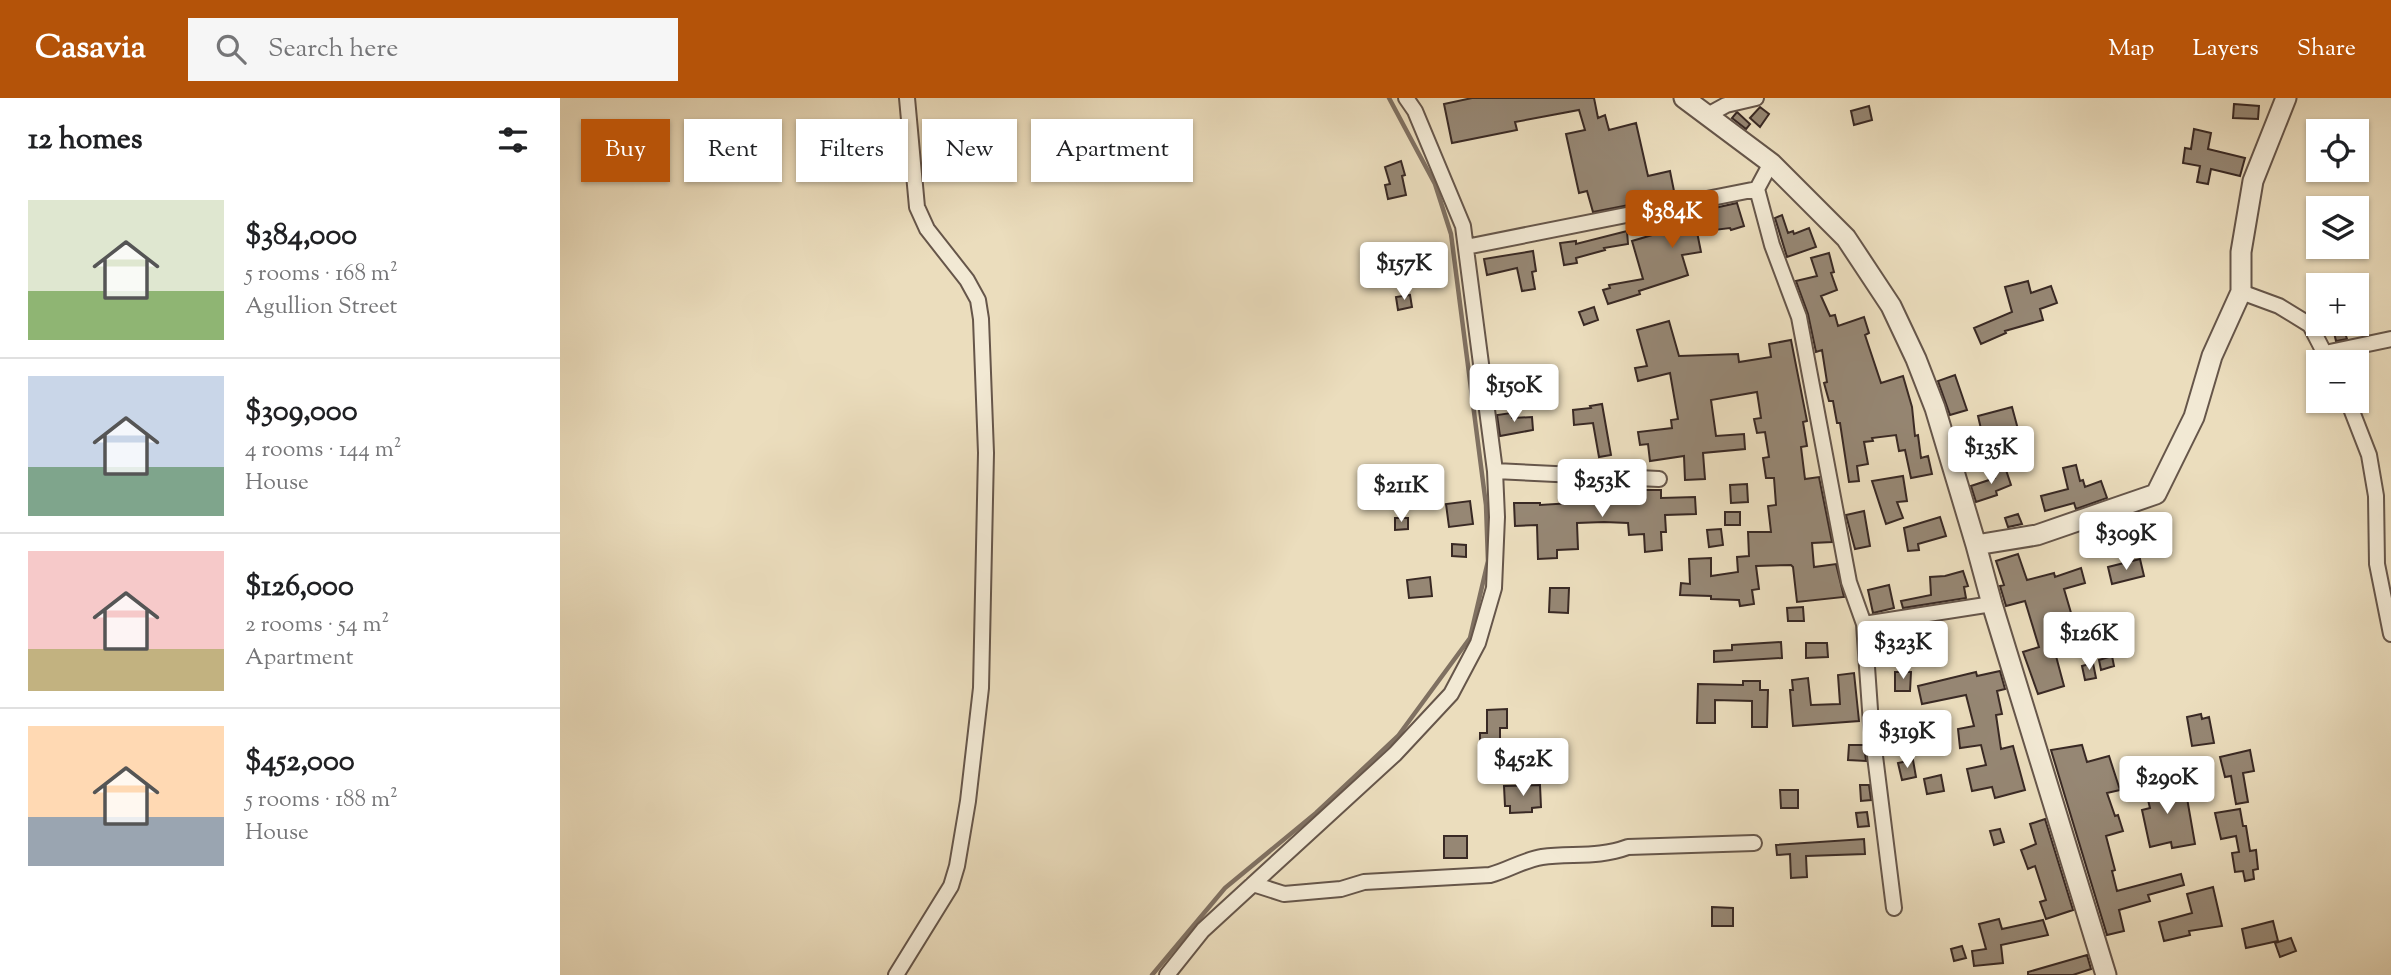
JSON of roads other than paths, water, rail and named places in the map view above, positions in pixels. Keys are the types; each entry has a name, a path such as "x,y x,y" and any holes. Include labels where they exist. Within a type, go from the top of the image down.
{"street":[{"path":"896,975 951,886 962,841 981,688 986,453 978,300 967,280 927,229 917,207 907,98"},
{"path":"1167,975 1203,930 1395,754 1451,694 1478,643 1494,588 1497,517 1495,471 1463,226 1415,111 1406,98"},
{"path":"1684,98 1771,163 1846,237 1891,306 1935,408 2106,975"},
{"path":"1706,116 1726,105 1756,98"},
{"path":"1976,545 2037,536 2157,494 2194,417 2212,356 2241,292 2241,252 2253,181 2286,98"},
{"path":"1771,163 1757,189 1772,245 1799,317 1849,582 1864,624 1871,724 1894,908"},
{"path":"1466,247 1757,189"},
{"path":"2241,292 2279,306 2310,325 2323,350"},
{"path":"2354,350 2391,339"},
{"path":"2353,413 2369,455 2376,496 2377,564 2391,634"},
{"path":"1495,471 1659,479"},
{"path":"1864,624 1992,604"},
{"path":"1253,884 1284,894 1307,893 1341,889 1364,882 1490,875 1506,871 1525,860 1610,854 1628,846 1754,843"}],"waterway":[{"path":"1152,975 1225,888 1316,813 1398,736 1470,638 1488,561 1486,505 1451,234 1435,184 1389,98"}]}
